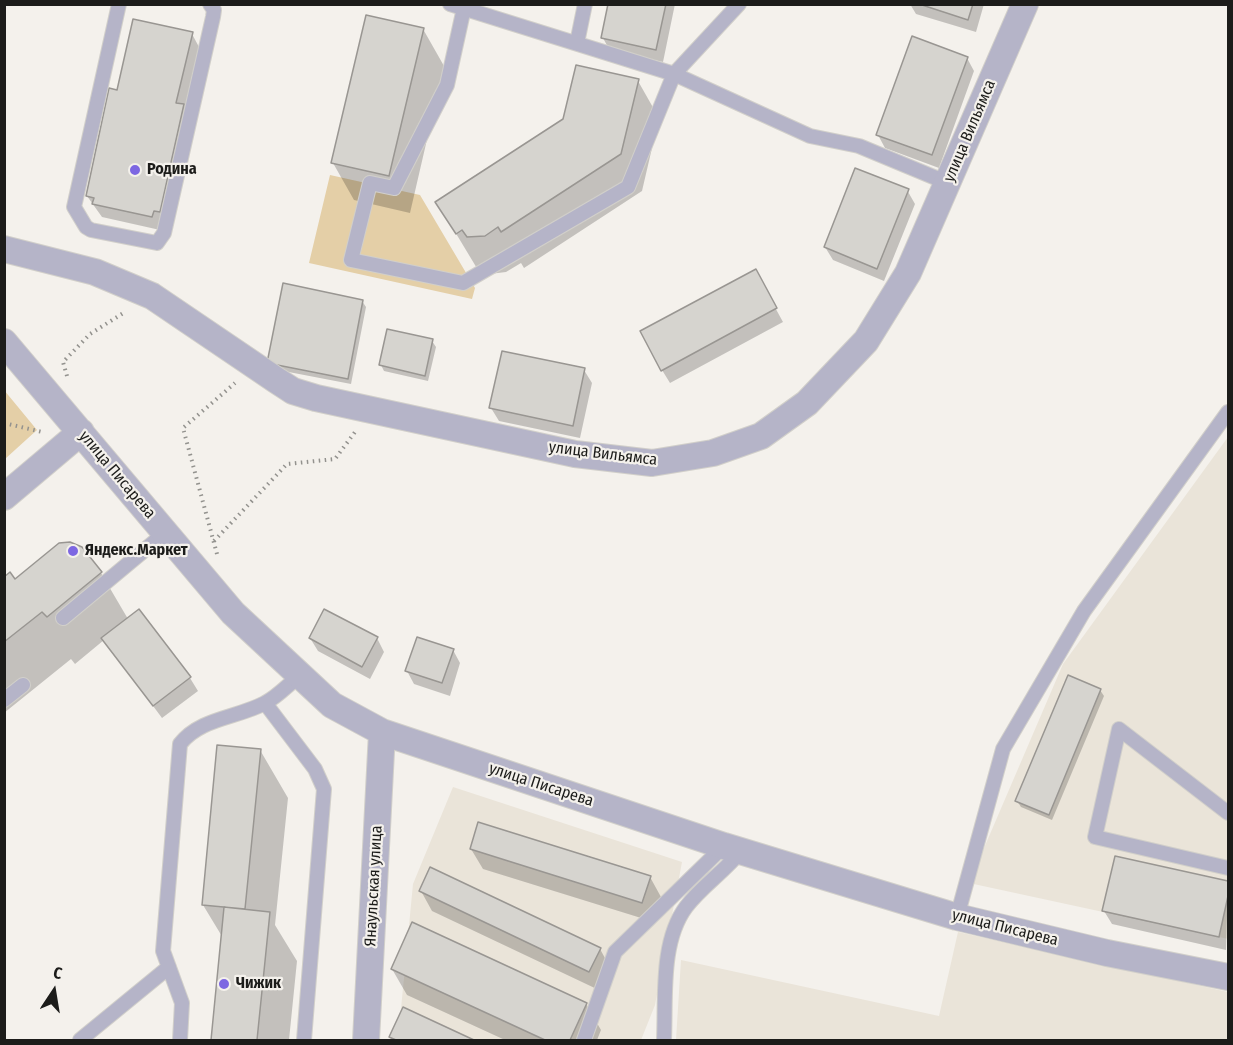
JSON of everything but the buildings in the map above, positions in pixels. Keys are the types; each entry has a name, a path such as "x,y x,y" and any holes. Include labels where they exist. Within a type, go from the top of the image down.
{"street":[{"name":"улица Вильямса","path":"4,249 95,272 152,296 293,391 370,410 575,453 652,463 713,453 761,436 807,404 866,341 908,273 1025,4"},
{"name":"улица Писарева","path":"4,342 233,613 298,677 332,705 382,732 733,849 957,917 1107,953 1228,977"},
{"path":"4,497 81,432"},
{"name":"Янаульская улица","path":"366,1041 382,732"}],"lane":[{"path":"119,4 74,207 86,227 91,230 157,243 164,233 213,16 214,10 210,4"},
{"path":"450,4 470,7 674,74 810,136 859,146 948,183"},
{"path":"577,44 585,4"},
{"path":"470,7 447,85 394,188 370,183 351,260 463,283 628,187 674,74 739,4"},
{"path":"957,917 1004,749 1084,611 1228,412"},
{"path":"63,618 165,533"},
{"path":"180,1041 182,1003 163,951 180,744 189,732 203,725 265,703 298,677"},
{"path":"4,700 23,685"},
{"path":"265,703 315,768 324,789 304,1041"},
{"path":"1228,813 1119,729 1095,837 1228,868"},
{"path":"584,1041 615,952 733,849"},
{"path":"664,1041 670,945 675,927 699,891 723,873 733,849"},
{"path":"80,1041 169,967"}],"path":[{"path":"68,382 63,362 90,333 152,296"},
{"path":"219,562 183,428 256,365"},
{"path":"214,541 287,464 335,459 370,410"}],"shaded area":[{"path":"330,175 420,195 475,288 472,299 309,263"},
{"path":"4,390 37,430 5,459 4,459"},
{"path":"1228,437 1228,939 969,883 1063,664"},
{"path":"453,787 682,862 655,1005 641,1040 398,1040 413,884"},
{"path":"958,932 1228,992 1228,1040 676,1040 681,960 939,1016"}],"place":[{"name":"Родина","path":"135,170"},
{"name":"Яндекс.Маркет","path":"73,551"},
{"name":"Чижик","path":"224,984"}]}
